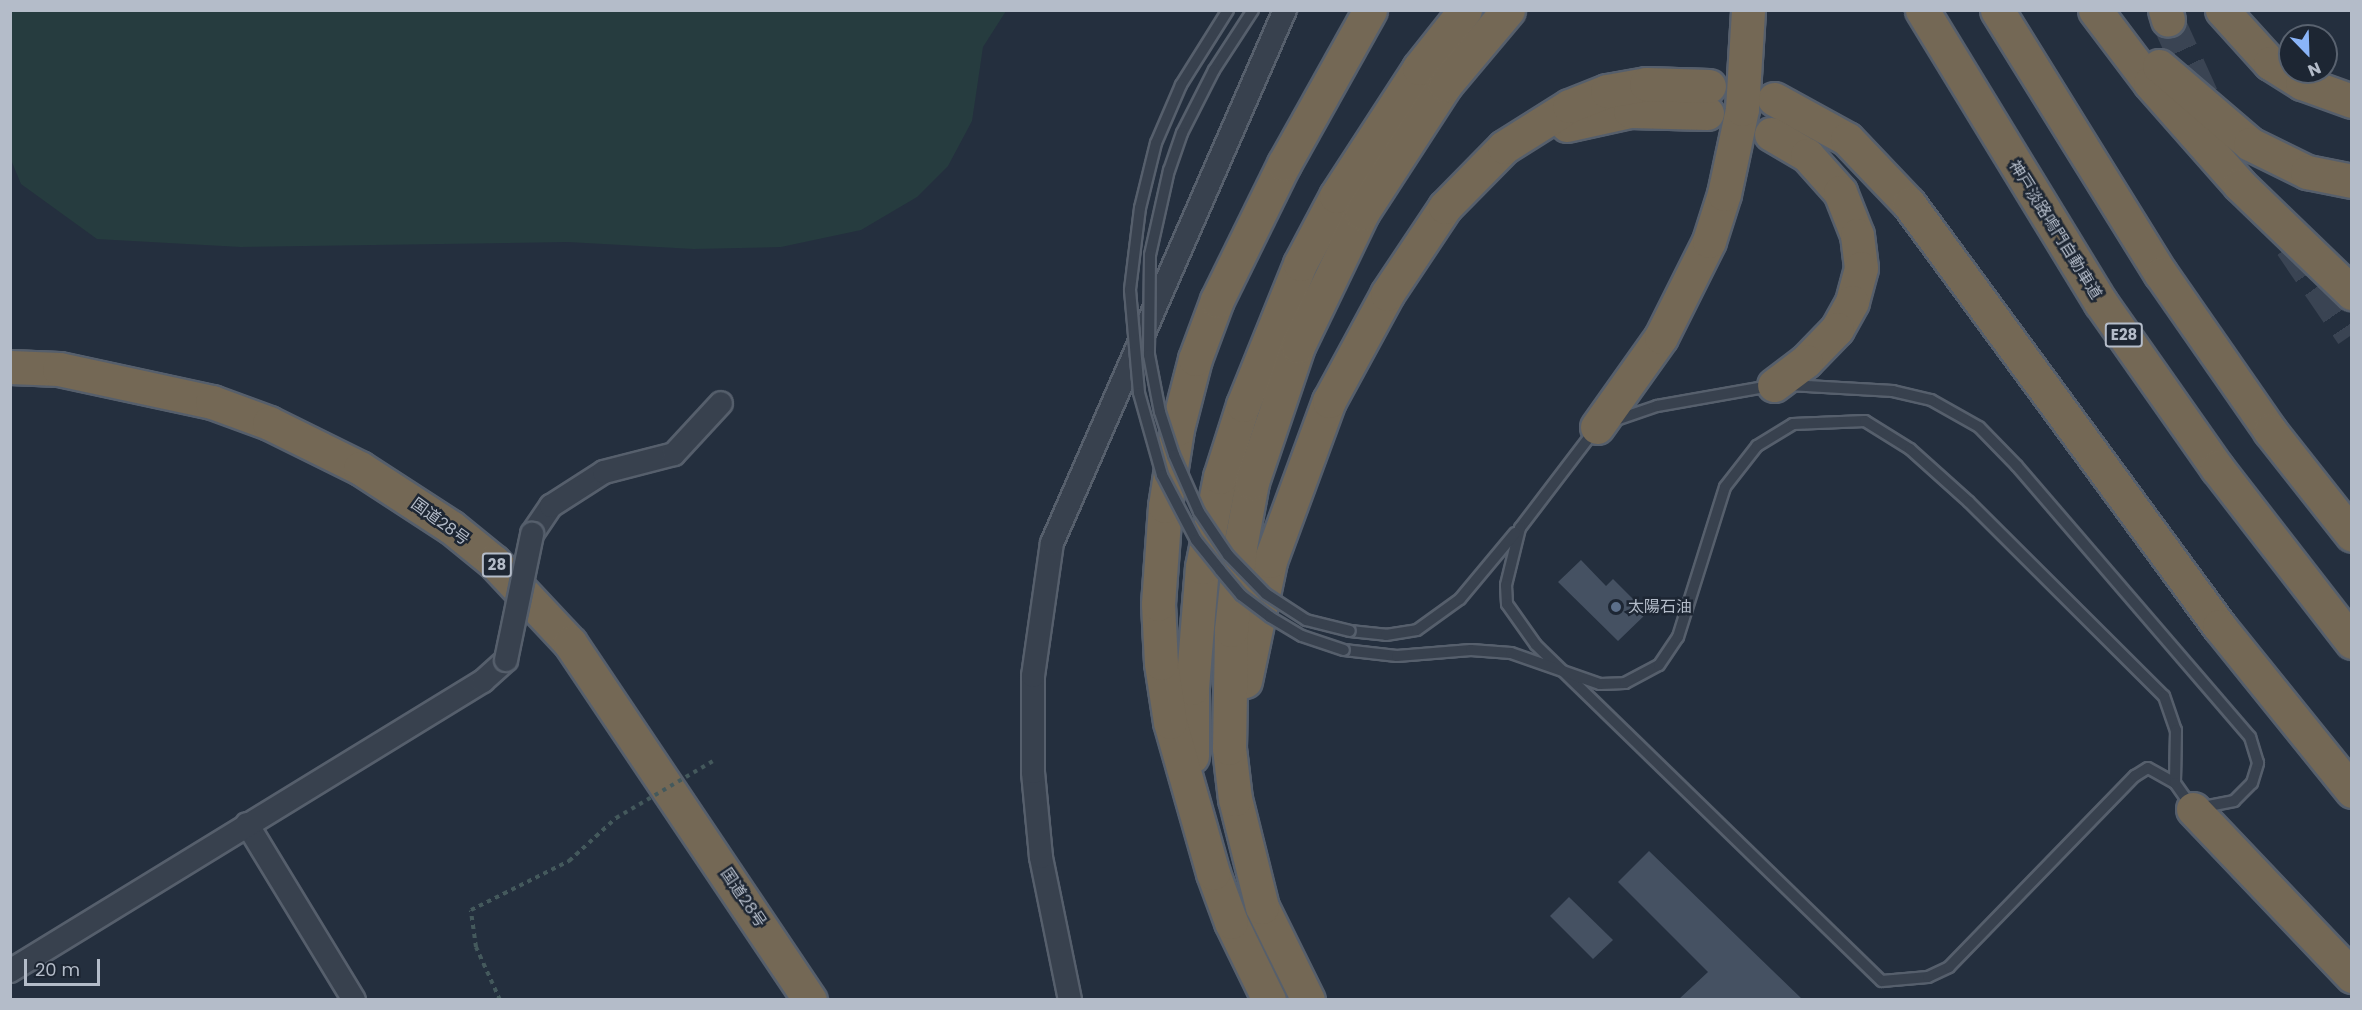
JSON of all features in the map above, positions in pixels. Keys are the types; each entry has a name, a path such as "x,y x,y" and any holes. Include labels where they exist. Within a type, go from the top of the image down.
{"highway":[{"path":"1269,999 1231,922 1199,826 1170,722 1161,663 1160,554 1177,429 1195,359 1245,239 1370,10"},
{"path":"1199,826 1191,731 1195,629 1202,567 1220,477 1243,405 1300,264 1336,196 1419,68 1465,10"},
{"path":"1308,999 1262,907 1235,799 1229,736 1231,630 1240,547 1271,420 1298,346 1362,213 1445,85 1508,10"},
{"path":"1597,427 1661,337 1709,241 1737,140 1747,67 1748,10"},
{"name":"神戸淡路鳴門自動車道","path":"1922,10 2102,303 2217,468 2352,642"},
{"path":"1997,10 2161,274 2270,431 2352,535"},
{"path":"2095,10 2150,83 2217,160 2275,223 2352,293"},
{"path":"2103,10 2200,104 2250,144 2307,172 2352,181"},
{"path":"2222,10 2270,63 2302,83 2352,101"},
{"path":"1235,799 1236,743 1244,687 1270,561 1286,510 1329,401 1357,347 1419,242 1445,207 1504,147 1569,106 1607,91 1646,84 1708,99"},
{"path":"1774,99 1847,139 1909,204 2219,626 2352,791"},
{"path":"1770,134 1807,155 1840,192 1857,235 1861,268 1852,302 1837,328 1806,361 1774,385"},
{"name":"国道28号","path":"10,367 59,369 222,406 269,423 360,468 450,527 494,562 570,643 810,999"},
{"path":"2184,796 2352,976"}],"street":[{"path":"1070,999 1041,857 1034,772 1033,676 1052,543 1285,10"},
{"path":"10,971 483,681 506,660 532,534 551,506 604,472 674,454 721,403"},
{"path":"247,824 354,999"}],"lane":[{"path":"1228,10 1181,84 1156,143 1140,208 1130,290 1139,393 1162,475 1196,540 1241,595 1270,617 1302,636 1344,650 1397,656 1471,650 1511,653 1600,684 1625,683 1659,665 1678,637 1725,487 1757,446 1793,424 1865,421 1910,449 1969,502 2164,696 2176,730 2184,796"},
{"path":"1253,10 1214,69 1182,133 1169,170 1150,255 1149,355 1160,412 1174,455 1199,512 1228,555 1266,594 1306,620 1350,631 1386,635 1417,630 1460,599 1520,528 1597,427 1657,406 1774,385 1893,391 1931,400 1987,435 2250,737 2258,763 2252,783 2234,801 2184,796 2148,768 2135,776 1949,966 1928,977 1882,981 1520,627 1507,604 1506,585 1520,528"}],"path":[{"path":"500,999 476,947 471,910 569,861 616,818 715,760"}],"green space":[{"path":"10,11 1006,11 983,47 972,121 948,166 917,197 861,230 781,247 694,249 568,242 241,247 97,239 21,184 11,160"}],"building":[{"path":"1581,560 1606,586 1613,579 1647,613 1618,641 1558,582"},
{"path":"1649,851 1802,999 1679,999 1708,972 1618,882"},
{"path":"1569,897 1613,940 1593,959 1550,916"}],"tunnel":[{"path":"2168,20 2209,111"},
{"path":"2291,245 2352,334"}],"place":[{"name":"太陽石油","path":"1616,607"}]}
